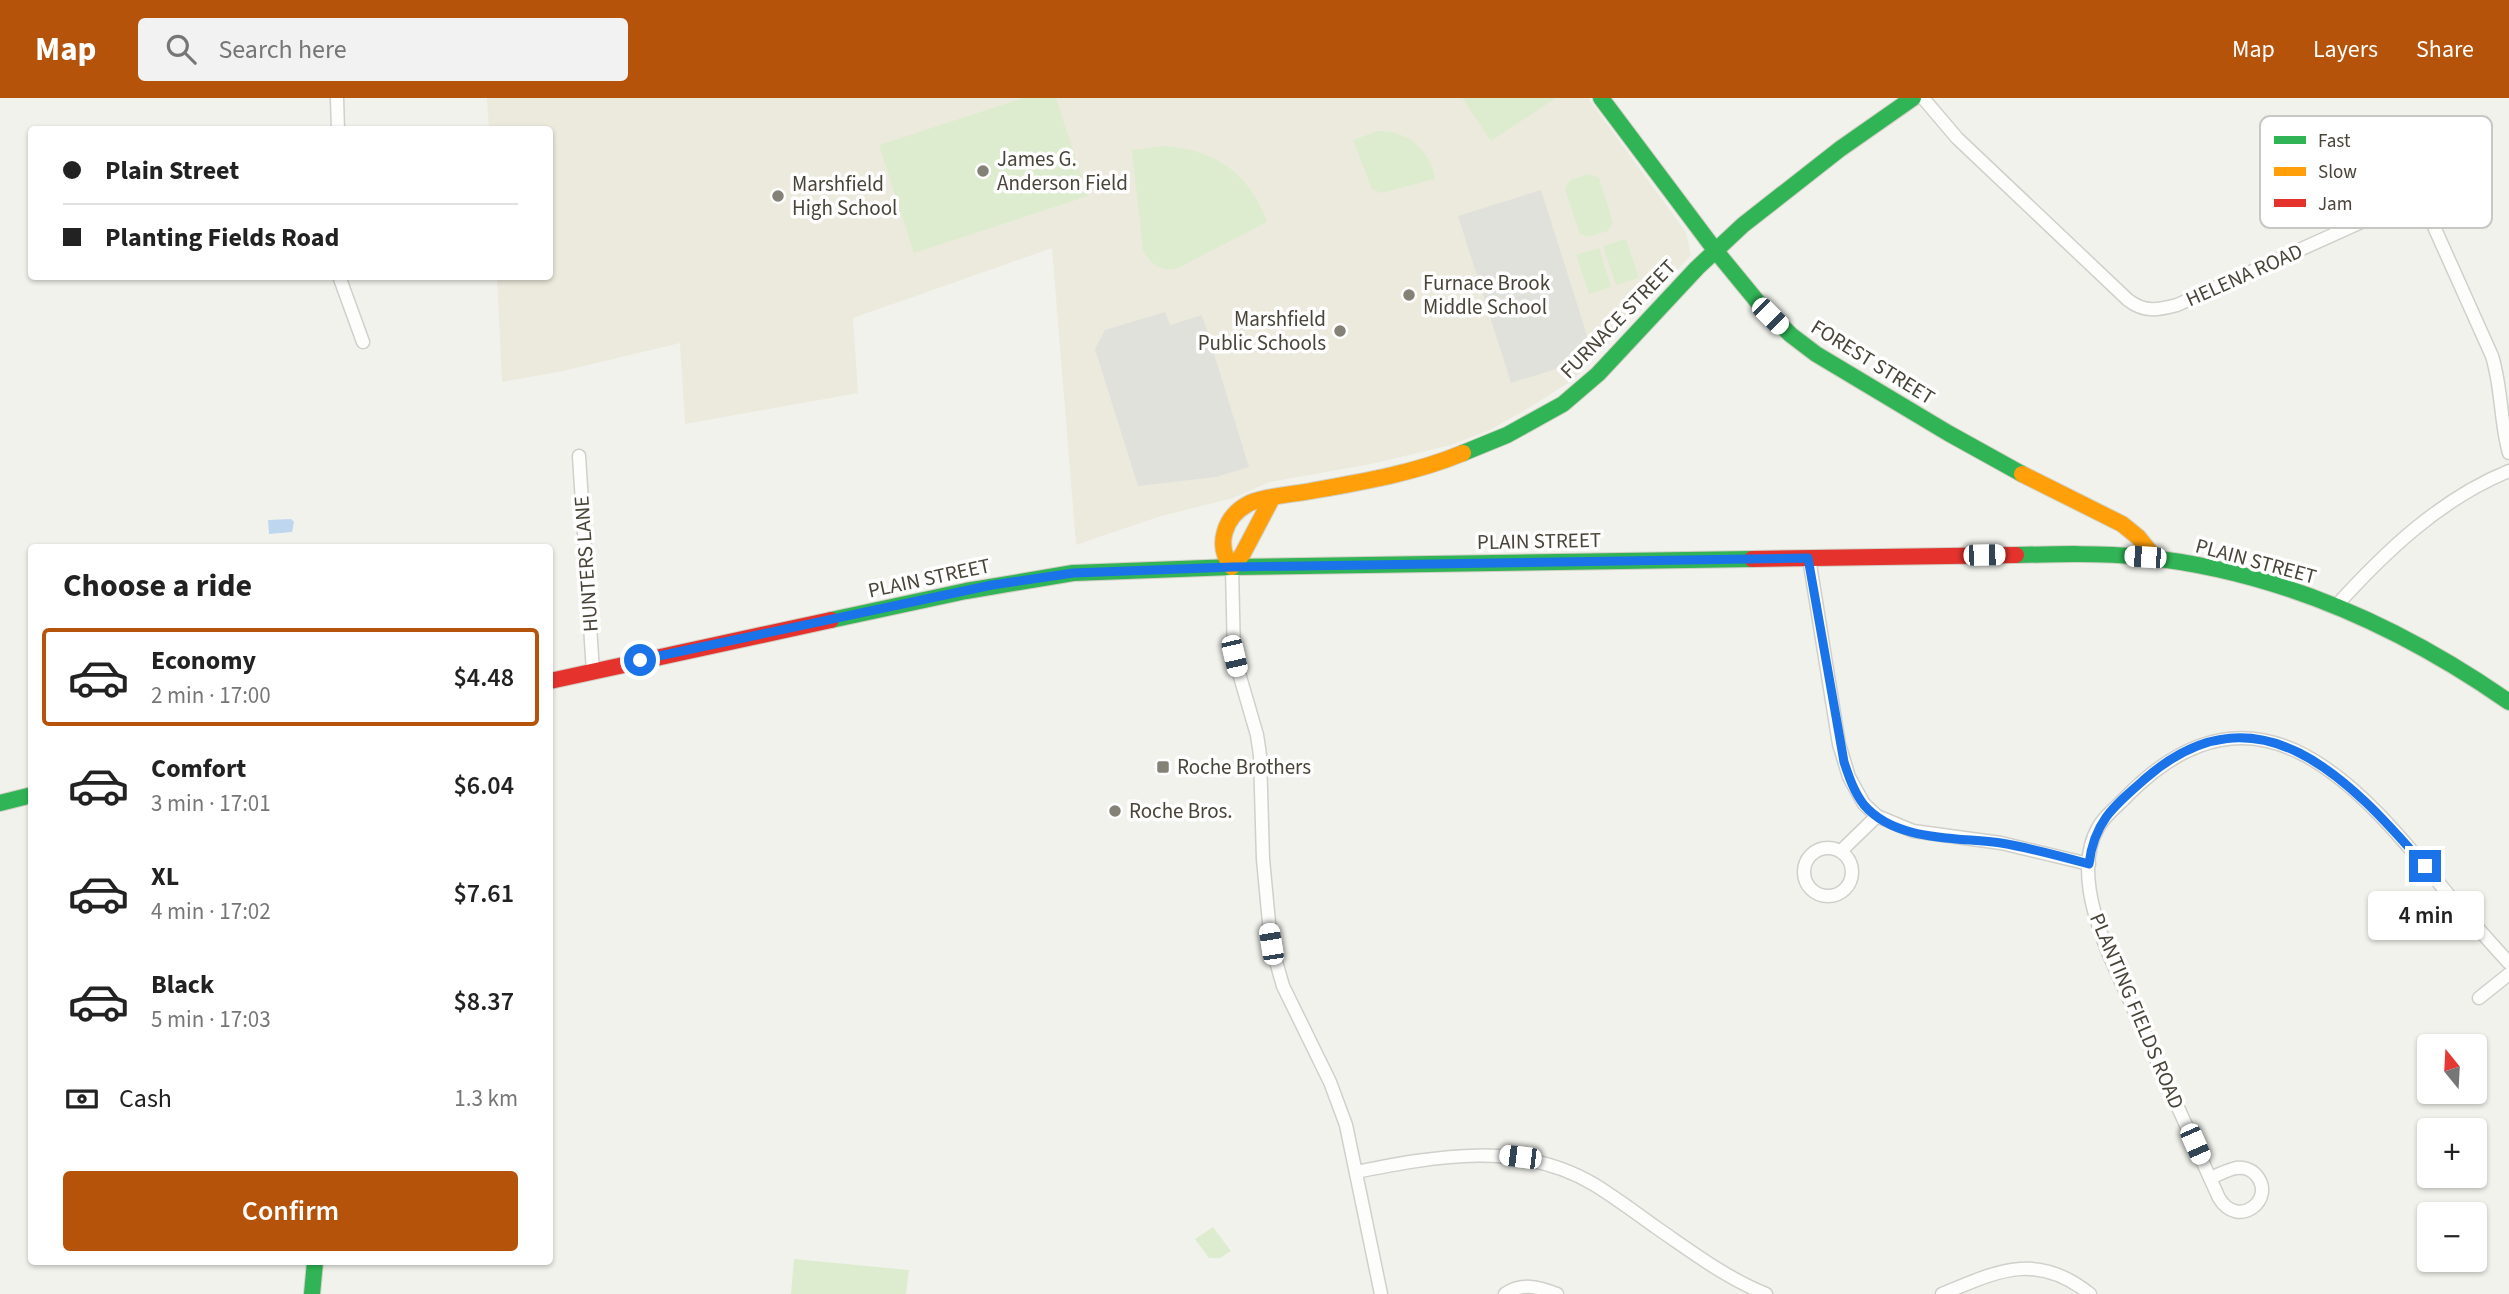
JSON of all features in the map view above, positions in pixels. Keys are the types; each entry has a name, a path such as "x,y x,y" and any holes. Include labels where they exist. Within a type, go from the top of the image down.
{"main road":[{"name":"FOREST STREET","path":"1601,98 1715,250 1770,316 1815,354 1982,452 2122,524 2138,537 2155,559"},
{"name":"FURNACE STREET","path":"1232,567 1224,557 1222,540 1230,519 1249,503 1423,467 1482,446 1563,404 1589,383 1715,250 1831,156 1913,98"},
{"path":"1232,567 1242,555 1271,500"},
{"name":"PLAIN STREET","path":"553,680 1030,579 1073,573 1232,567 2059,554 2155,559 2240,575 2336,606 2411,640 2472,676 2509,702"},
{"path":"0,803 28,796"},
{"path":"312,1294 315,1265"}],"street":[{"path":"337,98 338,126"},
{"name":"HELENA ROAD","path":"1923,98 1957,138 2128,300 2144,309 2156,310 2177,305 2348,228"},
{"name":"HELENA ROAD","path":"2435,228 2492,356 2509,453"},
{"path":"340,280 363,342"},
{"name":"HUNTERS LANE","path":"579,456 593,672"},
{"path":"2336,606 2387,553 2437,511 2471,489 2509,471"},
{"path":"1808,558 1844,762 1855,792 1864,804 1877,816 1913,831 2001,843 2089,864"},
{"path":"1232,567 1234,656 1257,735 1260,755 1271,944 1283,986 1339,1104 1381,1294"},
{"name":"PLANTING FIELDS ROAD","path":"2210,1178 2109,955 2092,903 2089,864 2098,827 2141,782 2161,766 2197,747 2219,740 2250,738 2272,742 2308,755 2355,792 2396,833 2509,963"},
{"path":"1841,851 1877,816"},
{"path":"1825,848 1841,851 1847,857 1853,872 1848,887 1835,896 1826,897 1811,891 1804,877 1806,861 1811,855 1825,848"},
{"path":"2479,998 2509,974"},
{"path":"1356,1172 1464,1154 1507,1156 1544,1164 1594,1184 1727,1275 1766,1294"},
{"path":"1942,1294 2000,1271 2020,1268 2040,1269 2057,1274 2090,1294"},
{"path":"1505,1294 1511,1289 1531,1286 1557,1294"}],"shaded area":[{"name":"Marshfield Public Schools","path":"487,98 1588,98 1686,232 1691,255 1574,379 1490,430 1451,445 1371,464 1270,482 1233,498 1158,517 1076,545 1052,248 853,318 858,393 685,424 680,343 563,371 502,382 497,280 553,280 553,126 489,126"},
{"path":"1541,190 1592,351 1566,366 1511,383 1458,216"},
{"path":"1165,312 1170,325 1202,315 1249,467 1216,477 1138,486 1095,349 1105,330"}],"green space":[{"name":"James G. Anderson Field","path":"1023,98 1056,98 1088,196 914,253 879,145"},
{"path":"1462,98 1556,98 1491,141"},
{"path":"1378,131 1399,134 1416,144 1428,159 1435,179 1381,193 1372,189 1353,140"},
{"path":"1165,146 1200,153 1228,167 1251,190 1267,222 1176,269 1156,266 1143,250 1132,150"},
{"path":"1589,174 1599,178 1613,222 1608,231 1586,237 1579,232 1565,189 1570,180"},
{"path":"1626,239 1639,278 1616,285 1603,246"},
{"path":"1599,248 1611,287 1589,294 1576,255"},
{"path":"1213,1227 1231,1251 1220,1258 1209,1258 1195,1239"},
{"path":"794,1259 909,1270 906,1294 791,1294"}],"water":[{"path":"291,519 294,522 292,532 269,534 268,520"}],"traffic: fast":[{"path":"1601,98 1715,250 1761,306 1791,335 1816,354 2022,474"},
{"path":"1463,453 1507,435 1563,404 1598,374 1697,268 1743,225 1840,149 1913,98"},
{"path":"2016,555 2095,554 2143,557 2193,564 2289,589 2381,626 2425,649 2509,702"},
{"path":"831,620 966,591 1073,573 1232,567 1752,559"},
{"path":"0,803 28,796"},
{"path":"312,1294 315,1265"}],"traffic: slow":[{"path":"1271,500 1242,555 1232,567 1224,550 1225,532 1233,516 1248,504 1388,476 1463,453"},
{"path":"2022,474 2122,524 2138,537 2156,559"}],"traffic: jam":[{"path":"1752,559 2016,555"},
{"path":"553,680 831,620"}],"place":[{"name":"James G. Anderson Field","path":"983,171"},
{"name":"Marshfield High School","path":"778,196"},
{"name":"Furnace Brook Middle School","path":"1409,295"},
{"name":"Marshfield Public Schools","path":"1340,331"},
{"name":"Roche Brothers","path":"1163,767"},
{"name":"Roche Bros.","path":"1115,811"}],"route":[{"path":"640,660 992,585 1073,573 1232,567 1808,558 1839,744 1849,777 1864,804 1877,816 1899,827 2001,843 2089,864 2098,827 2161,766 2208,743 2250,738 2294,749 2325,766 2376,812 2425,866"}]}
